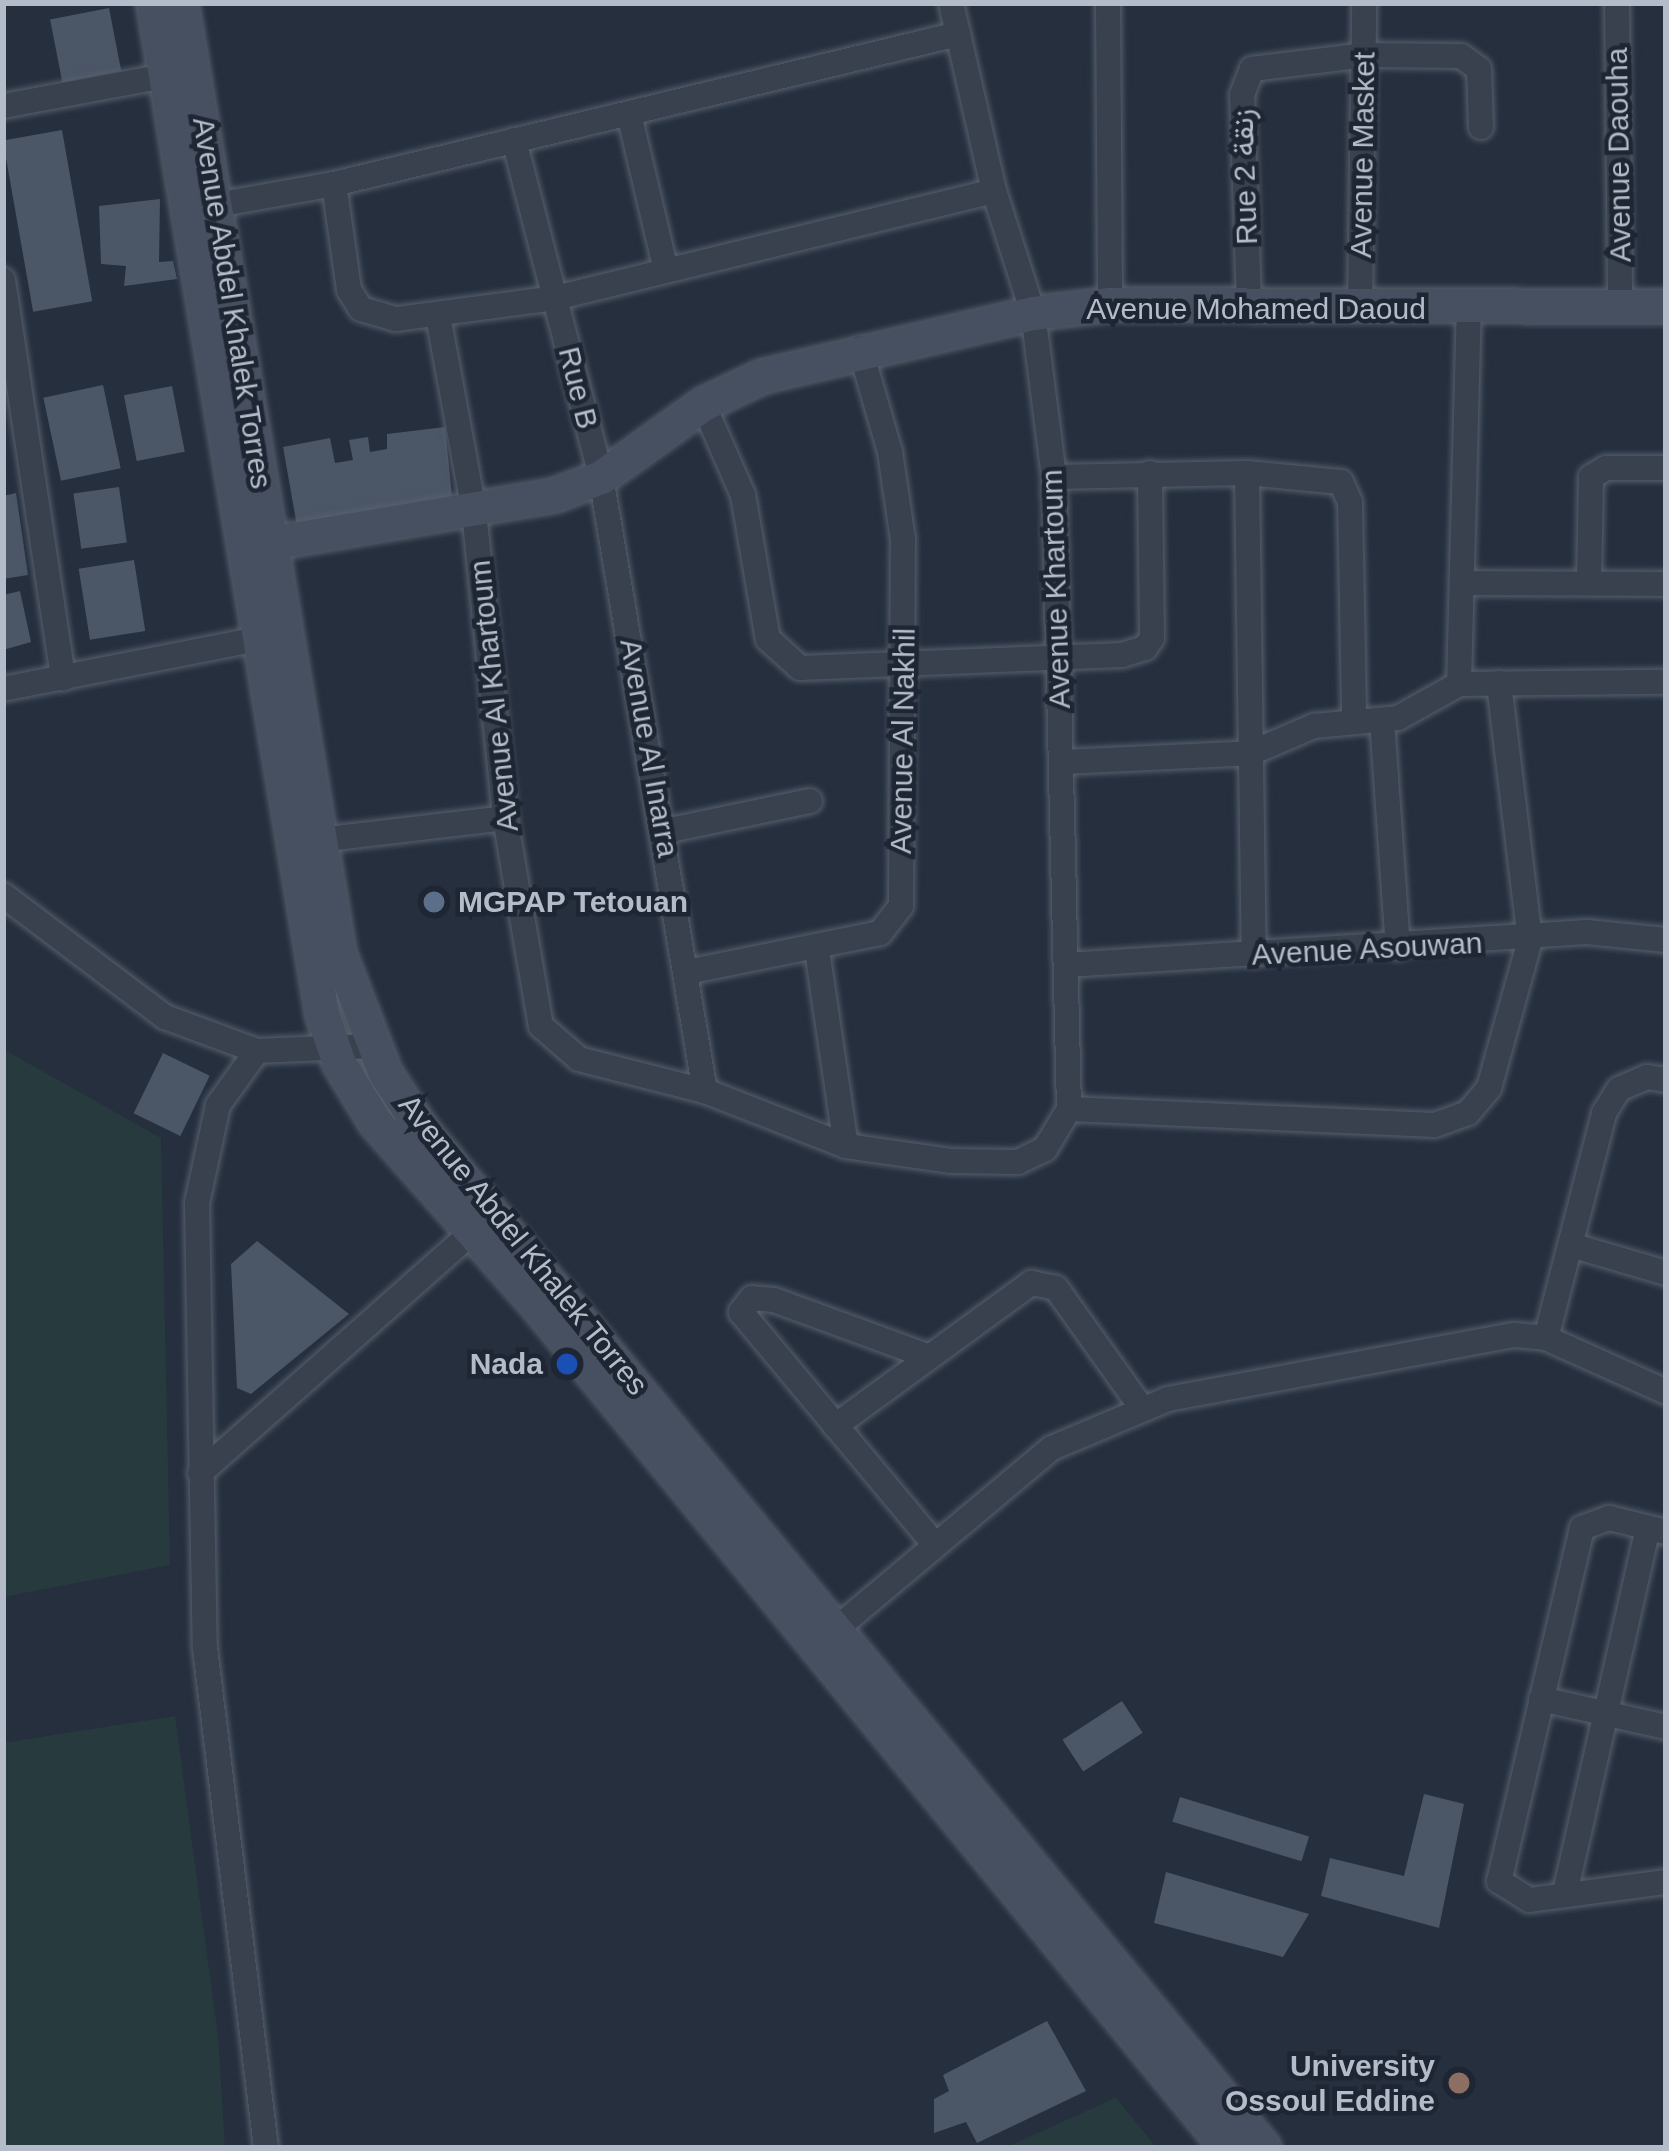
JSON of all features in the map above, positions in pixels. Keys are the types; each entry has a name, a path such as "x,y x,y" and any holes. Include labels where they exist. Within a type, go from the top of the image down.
{"main road":[{"name":"Avenue Abdel Khalek Torres","path":"153,3 339,954 372,1046 422,1130 1227,2148"},
{"name":"Avenue Abdel Khalek Torres","path":"181,3 216,205 257,545 259,639 322,1013 335,1052 375,1122 826,1637 1264,2148"},
{"name":"Avenue Mohamed Daoud","path":"257,545 473,512 601,477 703,404 807,359 1034,313 1110,304 1469,311 1666,306"}],"street":[{"name":"Avenue Khartoum","path":"951,3 994,191 1034,313 1054,477 1069,1109"},
{"path":"1108,3 1110,304"},
{"name":"Avenue Masket","path":"1360,307 1364,3"},
{"name":"Avenue Daouha","path":"1617,3 1620,307"},
{"path":"216,205 334,184 958,34"},
{"path":"1366,55 1474,62 1481,127"},
{"name":"Rue 2 زنقة","path":"1249,304 1242,95 1252,69 1267,61 1366,55"},
{"path":"3,106 165,76"},
{"path":"629,114 666,270"},
{"name":"Rue B","path":"514,140 601,477"},
{"path":"334,184 349,290 361,309 396,320 555,298 994,191"},
{"path":"3,280 63,679"},
{"path":"1459,683 1469,311"},
{"name":"Avenue Al Khartoum","path":"438,316 473,512 505,818 542,1026 580,1060 704,1090"},
{"name":"Avenue Al Nakhil","path":"687,972 817,950 880,932 897,918 905,663 898,502 860,348"},
{"path":"703,404 742,495 774,652 800,668 1134,652 1152,638 1150,473"},
{"path":"3,464 30,460"},
{"path":"1589,584 1592,477 1606,468 1666,468"},
{"path":"1054,477 1247,472 1333,479 1347,488 1354,719"},
{"path":"1247,472 1253,955"},
{"name":"Avenue Al Inarra","path":"601,477 665,831 704,1090"},
{"path":"1464,583 1666,584"},
{"path":"3,689 259,639"},
{"path":"1064,761 1251,753 1354,719 1382,720 1419,709 1459,683 1666,682"},
{"path":"704,1090 846,1146 896,1158 1018,1162 1046,1149 1069,1109 1454,1121 1490,1088 1530,940 1499,683"},
{"path":"1382,720 1398,947"},
{"path":"665,831 810,801"},
{"path":"319,840 505,818"},
{"path":"3,896 165,1017 256,1052 335,1052 372,1046"},
{"name":"Avenue Asouwan","path":"1066,965 1530,940 1587,932 1666,940"},
{"path":"817,950 846,1146"},
{"path":"256,1052 218,1105 200,1187 200,1473 205,1648 266,2148"},
{"path":"1546,1338 1574,1246 1604,1113 1619,1088 1647,1077 1666,1080"},
{"path":"200,1473 472,1232"},
{"path":"1574,1246 1666,1273"},
{"path":"835,1426 1018,1290 1044,1282 1141,1407"},
{"path":"927,1356 773,1300 744,1303 754,1337 934,1544"},
{"path":"826,1637 1052,1448 1141,1407 1478,1337 1546,1338 1666,1392"},
{"path":"1565,1892 1605,1714 1657,1530 1594,1517 1582,1528 1499,1881 1529,1900 1664,1877"},
{"path":"1541,1699 1666,1727"}],"green space":[{"path":"3,1049 161,1138 170,1565 3,1597"},
{"path":"175,1716 218,2036 225,2148 3,2148 3,1743"},
{"path":"1115,2098 1157,2148 1005,2148"}],"building":[{"path":"109,8 121,71 62,82 50,19"},
{"path":"62,130 92,301 33,312 3,140"},
{"path":"160,199 159,262 173,261 177,279 124,286 126,266 101,264 99,206"},
{"path":"103,385 121,468 61,481 43,398"},
{"path":"172,386 185,452 137,461 124,395"},
{"path":"445,427 453,506 298,532 283,447 330,438 335,463 353,460 349,440 368,437 370,452 387,449 387,434"},
{"path":"119,487 127,542 81,549 73,493"},
{"path":"16,493 28,575 3,579 3,496"},
{"path":"134,560 145,631 90,640 79,569"},
{"path":"20,591 31,642 3,650 3,595"},
{"path":"163,1053 210,1076 180,1136 134,1113"},
{"path":"257,1241 349,1314 251,1394 237,1388 231,1264"},
{"path":"1122,1701 1143,1733 1083,1772 1062,1740"},
{"path":"1424,1794 1464,1804 1439,1928 1321,1896 1330,1858 1404,1876"},
{"path":"1180,1797 1309,1836 1301,1861 1172,1822"},
{"path":"1166,1872 1309,1914 1283,1957 1154,1923"},
{"path":"1047,2021 1086,2091 977,2143 966,2122 934,2133 934,2099 949,2091 943,2075"}],"place":[{"name":"MGPAP Tetouan","path":"434,902"},
{"name":"Nada","path":"567,1364"},
{"name":"University Ossoul Eddine","path":"1459,2083"}]}
